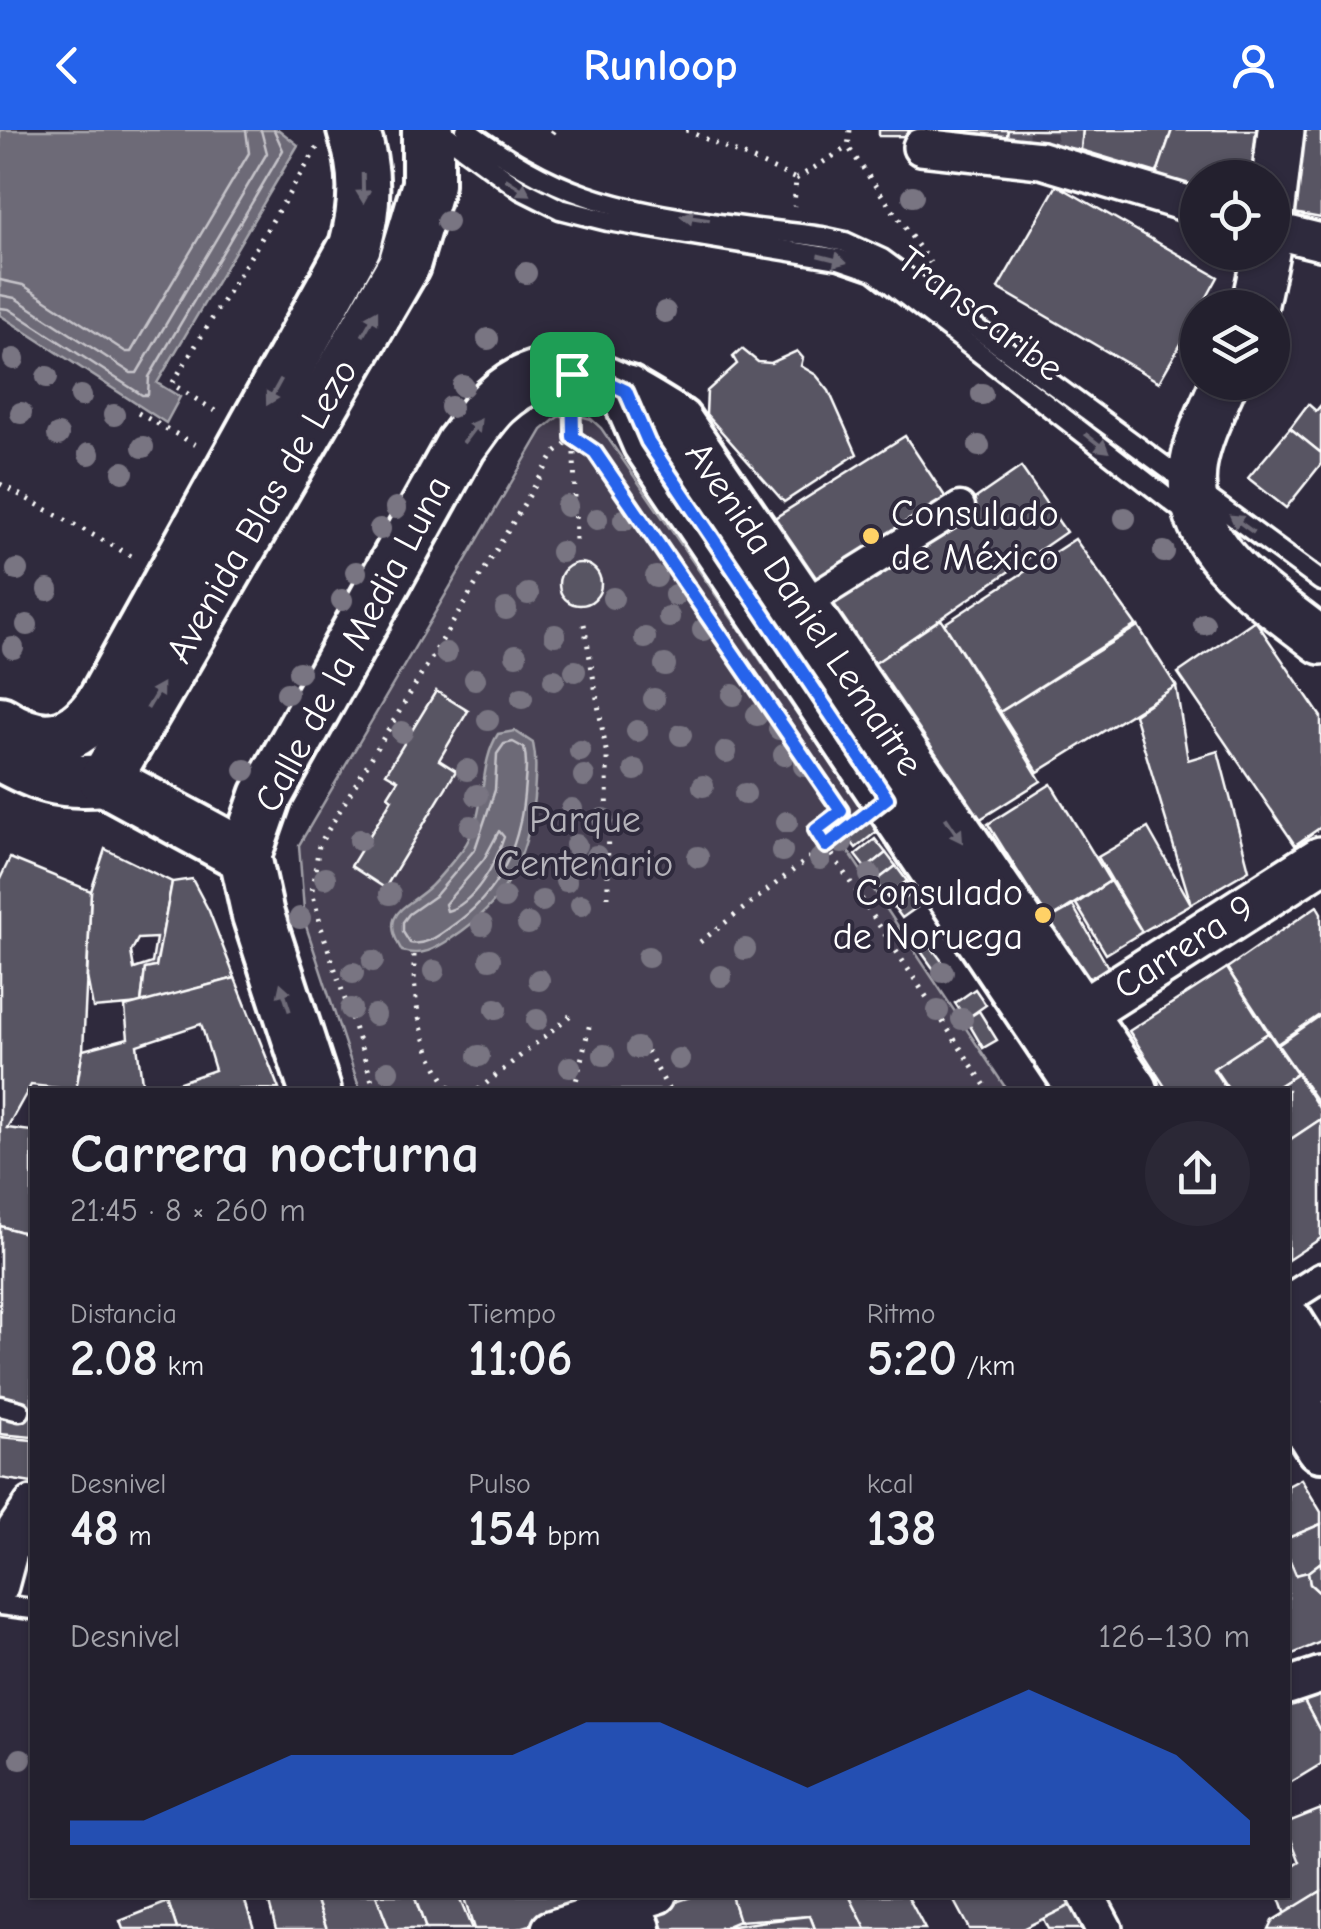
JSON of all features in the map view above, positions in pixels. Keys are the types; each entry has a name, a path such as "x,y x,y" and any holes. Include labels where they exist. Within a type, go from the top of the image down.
{"main road":[{"name":"Avenida Blas de Lezo","path":"0,722 29,738 53,738 78,730 103,701 355,246 364,214 365,181 353,130"},
{"name":"Avenida Blas de Lezo","path":"105,780 404,265 428,184 428,130"},
{"name":"Calle de la Media Luna","path":"314,1088 258,915 245,856 266,796 461,445 492,404 509,390 546,376 598,378 626,391"},
{"name":"Avenida Daniel Lemaitre","path":"626,391 677,424 802,606 1064,1025 1083,1088"},
{"name":"Avenida Daniel Lemaitre","path":"626,391 648,442 887,798 1064,1025 1130,1088"},
{"path":"0,755 42,778 105,780 245,856"},
{"path":"1290,1327 1321,1376"},
{"path":"1290,1396 1321,1446"}],"street":[{"path":"1278,160 1282,130"},
{"path":"921,147 1040,160 1180,202"},
{"path":"1290,234 1321,242"},
{"path":"1217,400 1196,451 1197,507 1228,566 1321,641"},
{"path":"802,606 960,506"},
{"name":"Carrera 9","path":"1064,1025 1317,871"},
{"path":"1290,1298 1321,1278"},
{"path":"1,1583 15,1530 30,1508"},
{"path":"1290,1685 1321,1675"},
{"path":"1088,1898 1104,1929"},
{"path":"550,1929 633,1906"}],"lane":[{"name":"TransCaribe","path":"438,130 520,189 560,209 608,221 819,255 874,272 1197,507 1321,581"},
{"name":"TransCaribe","path":"466,130 530,172 589,198 634,209 822,237 845,242 882,259 1197,507 1321,618"},
{"path":"0,1406 20,1412"},
{"path":"1,1583 30,1608"}],"path":[{"path":"686,130 796,179"},
{"path":"850,130 848,146 932,266"},
{"path":"796,179 848,146"},
{"path":"215,411 172,384 307,162"},
{"path":"794,206 796,179"},
{"path":"572,374 576,543"},
{"path":"138,413 196,445"},
{"path":"573,437 595,452 841,811 816,830 987,1088"},
{"path":"374,1088 312,890 319,845 554,454 573,437"},
{"path":"0,484 135,558"},
{"path":"584,624 607,756 608,896"},
{"path":"700,942 887,798"},
{"path":"414,954 413,995 421,1034 450,1088"},
{"path":"480,1088 572,1014"},
{"path":"574,1088 590,1023"},
{"path":"647,1051 668,1088"}],"green space":[{"name":"Parque Centenario","path":"573,414 591,419 601,428 864,811 836,833 1006,1088 359,1088 305,923 299,845 542,430 558,417"}],"water":[{"path":"0,130 279,130 298,145 157,383 180,397 166,423 0,315"},
{"path":"515,731 533,743 535,776 531,819 511,878 486,910 452,938 428,951 402,951 395,938 394,919 431,886 462,850 476,821 492,747 498,734"}],"building":[{"path":"879,130 1008,130 1007,137 879,136"},
{"path":"1008,130 1083,130 1081,150 1007,137"},
{"path":"1083,130 1172,130 1157,173 1081,150"},
{"path":"1172,130 1259,130 1254,160 1180,160 1180,185 1175,181 1168,188 1154,182"},
{"path":"1289,130 1321,130 1321,218 1290,212 1290,160 1287,160"},
{"path":"1057,185 1180,255 1180,270 1206,270 1218,277 1211,290 1180,290 1180,345 1159,382 998,288"},
{"path":"742,349 758,362 771,363 797,351 803,358 801,366 816,375 829,391 857,454 784,502 706,414 707,391 737,364 733,357"},
{"path":"1308,404 1316,411 1321,405 1321,453 1290,428"},
{"path":"1290,428 1321,453 1321,464 1286,508 1248,478"},
{"path":"905,436 952,507 819,594 773,519"},
{"path":"1021,467 1066,532 870,667 825,602"},
{"path":"1075,539 1136,625 1000,712 944,624"},
{"path":"580,563 595,569 601,584 595,599 580,605 565,599 559,584 565,569"},
{"path":"941,619 1041,781 974,823 872,665"},
{"path":"1255,620 1321,717 1321,827 1295,845 1178,673"},
{"path":"1138,626 1176,686 1038,772 1000,712"},
{"path":"1176,686 1188,760 1218,751 1249,870 1191,904 1134,714"},
{"path":"436,691 468,711 439,760 456,771 385,888 351,866 392,799 388,796 398,780 386,773"},
{"path":"1051,784 1110,881 1048,920 988,824"},
{"path":"870,816 880,829 856,848 845,834"},
{"path":"1148,828 1191,904 1142,932 1098,857"},
{"path":"875,839 886,853 866,869 855,855"},
{"path":"105,849 172,882 156,967 145,969 141,1004 93,1008 87,977 91,891","holes":["156,938 152,963 134,969 131,952 138,939"]},
{"path":"886,853 896,866 875,882 866,869"},
{"path":"10,858 91,891 83,1050 76,1088 31,1085 7,1128 30,1131 30,1234 0,1226 0,879"},
{"path":"896,866 907,881 887,897 875,882"},
{"path":"192,879 235,978 141,1004 145,969 156,967 172,882"},
{"path":"907,881 914,892 894,907 887,897"},
{"path":"1110,881 1142,932 1106,954 1076,904"},
{"path":"914,892 923,903 902,918 894,907"},
{"path":"1073,906 1109,969 1085,983 1048,920"},
{"path":"1317,906 1321,913 1321,1014 1277,1044 1227,968"},
{"path":"929,944 944,964 935,971 920,950"},
{"path":"1227,968 1268,1033 1213,1069 1226,1088 1166,1088 1129,1031"},
{"path":"235,978 279,1088 163,1088 215,1070 201,1024 137,1045 143,1088 76,1088 83,1050 128,1038 125,1007"},
{"path":"975,989 986,1005 966,1019 955,1003"},
{"path":"979,1011 997,1040 983,1048 966,1019"},
{"path":"1321,1015 1321,1107 1278,1045"},
{"path":"1268,1033 1297,1074 1275,1088 1228,1088 1214,1068"},
{"path":"1297,1074 1321,1111 1321,1119 1290,1140 1290,1088 1275,1088"},
{"path":"1321,1119 1321,1238 1290,1259 1290,1140"},
{"path":"0,1226 30,1234 30,1437 0,1434"},
{"path":"0,1437 30,1440 30,1483 0,1478"},
{"path":"1301,1479 1321,1512 1321,1524 1290,1537 1290,1485"},
{"path":"1321,1524 1321,1562 1296,1575 1290,1561 1290,1537"},
{"path":"1290,1561 1296,1575 1308,1572 1310,1584 1321,1594 1321,1642 1290,1655"},
{"path":"1321,1562 1321,1594 1310,1584 1308,1572"},
{"path":"1321,1693 1321,1733 1303,1699"},
{"path":"1303,1699 1321,1733 1321,1764 1290,1783 1290,1703"},
{"path":"1321,1809 1321,1891 1285,1915 1279,1898 1290,1898 1290,1869 1300,1862 1290,1837 1290,1821"},
{"path":"1321,1891 1321,1929 1268,1929 1272,1921"},
{"path":"181,1898 244,1898 254,1929 177,1929 168,1902"},
{"path":"268,1898 316,1898 327,1929 276,1929"},
{"path":"316,1898 377,1898 389,1929 327,1929"},
{"path":"377,1898 415,1898 426,1929 389,1929"},
{"path":"415,1898 459,1898 472,1929 426,1929"},
{"path":"464,1898 595,1898 590,1907 517,1929 474,1929"},
{"path":"688,1898 732,1898 739,1921 720,1929 664,1929 654,1909"},
{"path":"732,1898 850,1898 866,1929 815,1929 810,1916 739,1921"},
{"path":"850,1898 909,1898 925,1929 866,1929"},
{"path":"1083,1899 1022,1929 969,1929 954,1901"},
{"path":"1083,1899 1097,1929 1048,1929 1043,1919"},
{"path":"168,1902 177,1929 123,1929 120,1921"},
{"path":"810,1916 815,1929 719,1928 767,1921"}],"tunnel":[{"path":"1041,160 1043,130"}],"place":[{"name":"Consulado de México","path":"871,536"},
{"name":"Consulado de Noruega","path":"1043,915"}],"route":[{"path":"572,374 598,378 626,391 648,442 887,798 826,846 816,830 841,811 595,452 573,437 572,374"}]}
